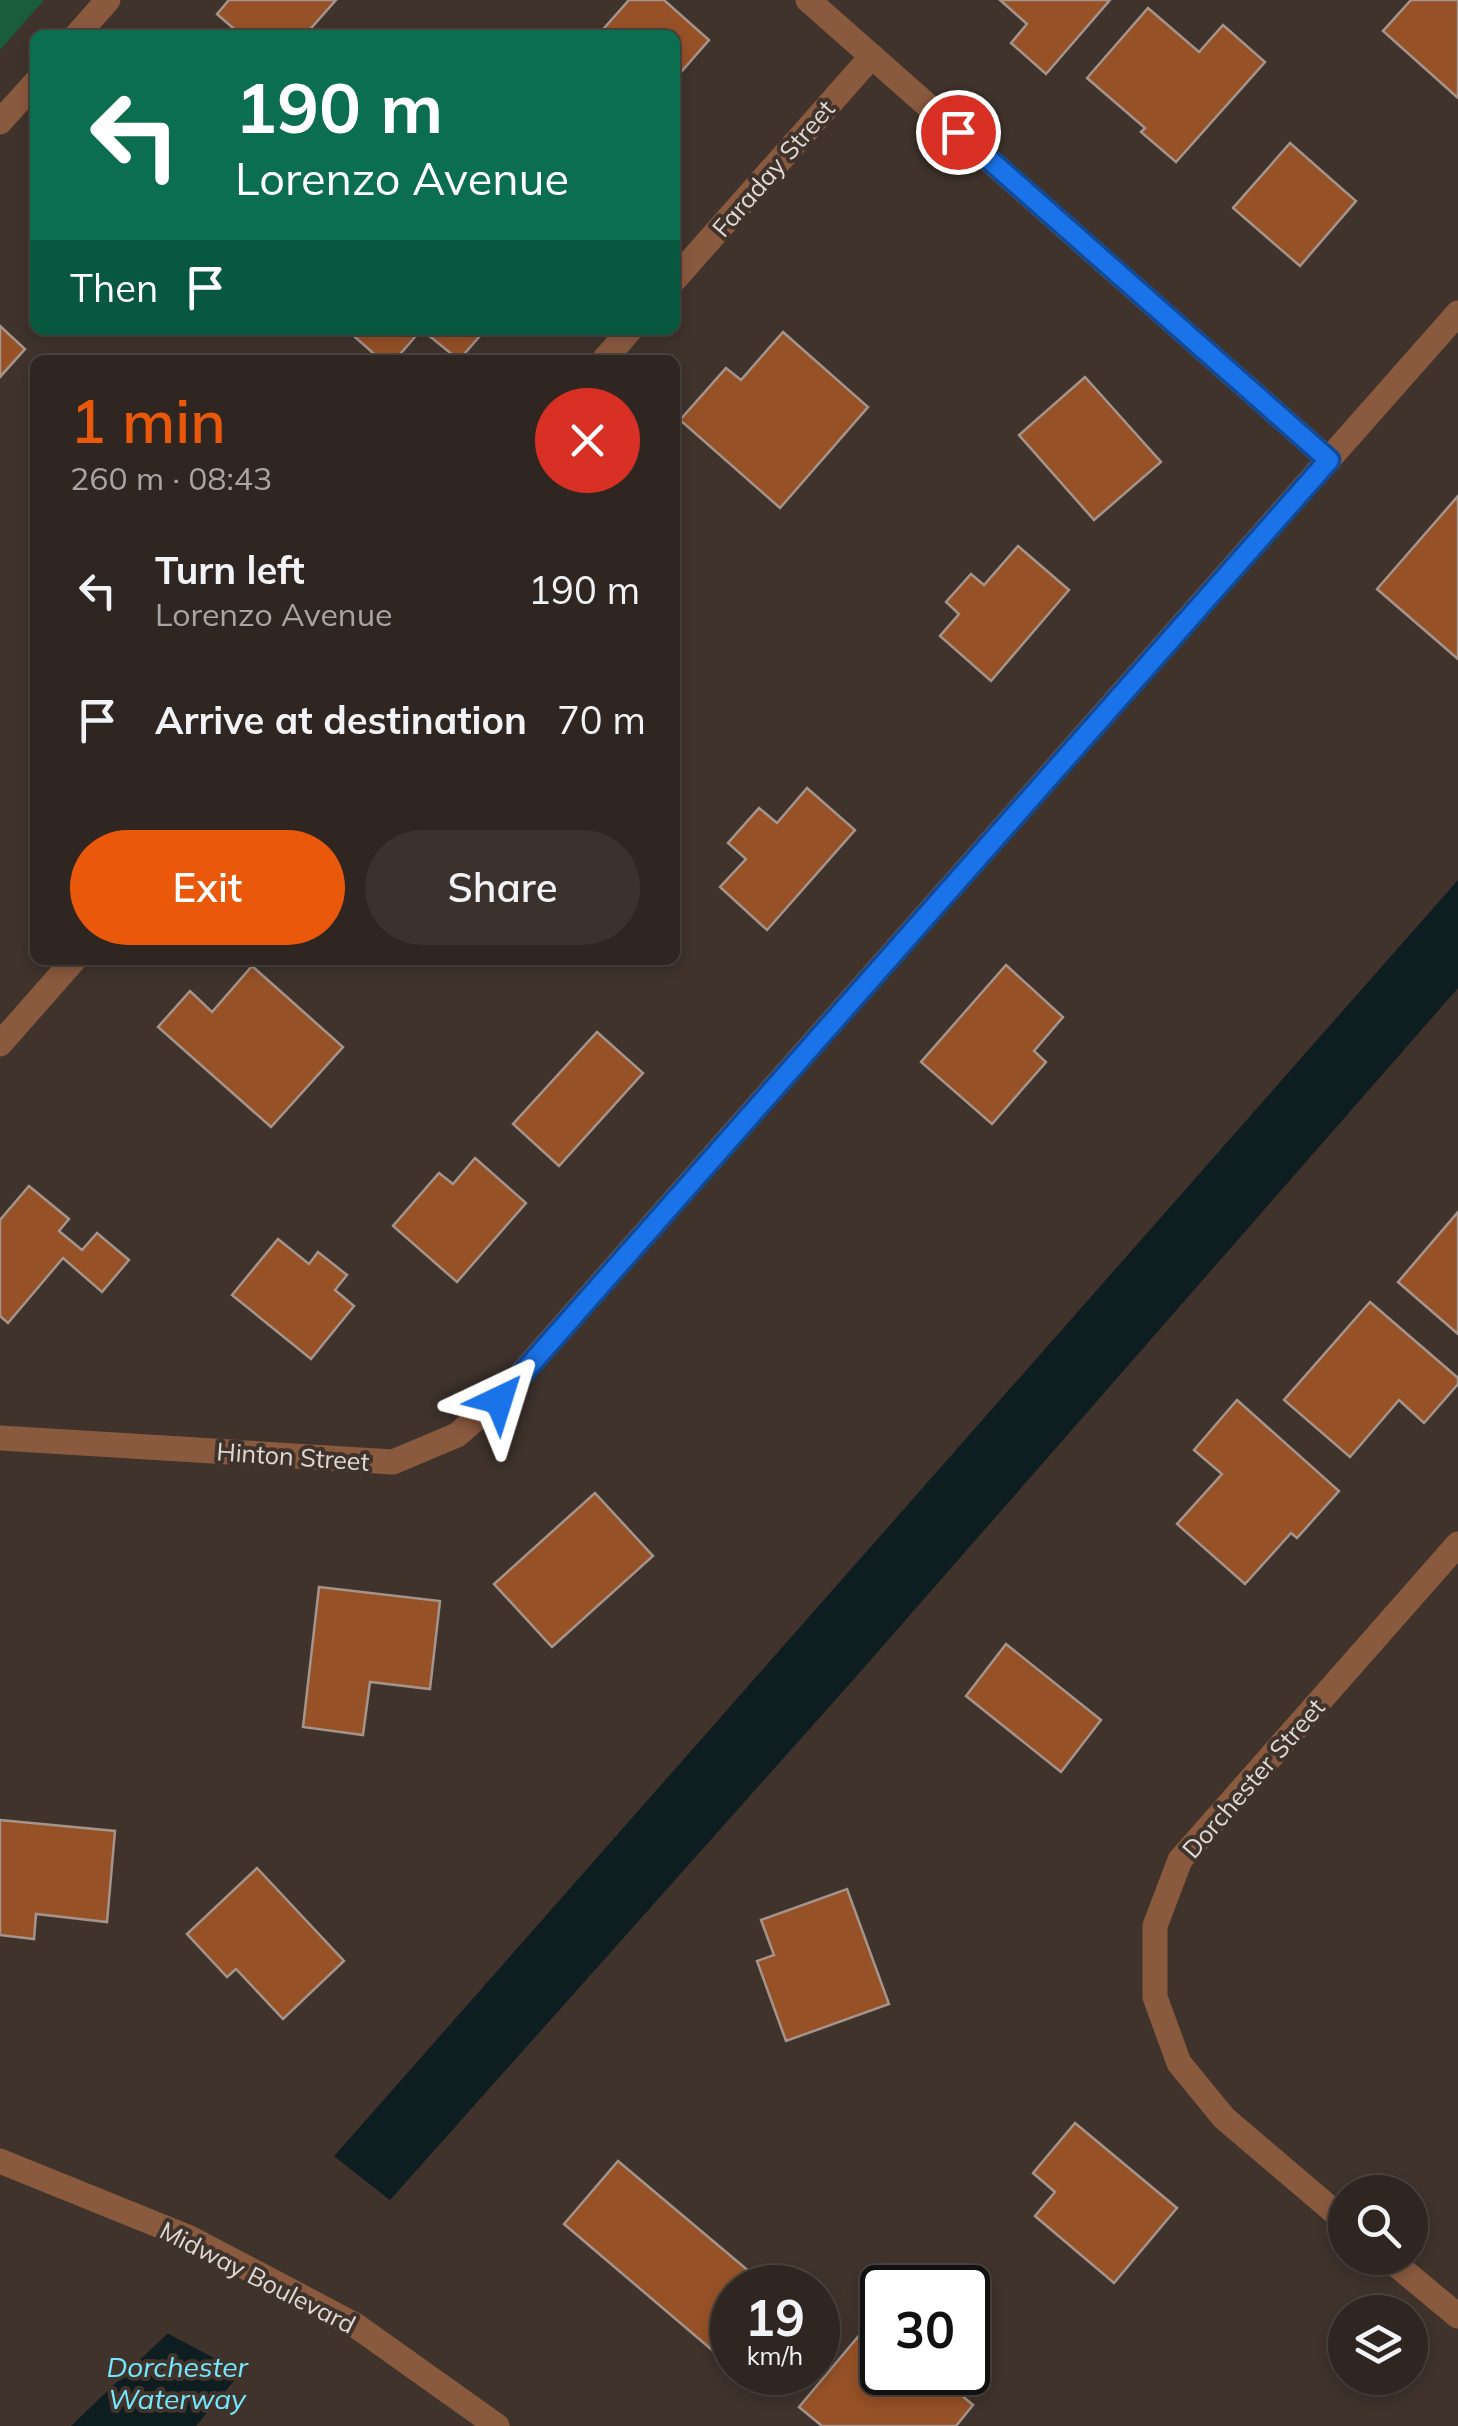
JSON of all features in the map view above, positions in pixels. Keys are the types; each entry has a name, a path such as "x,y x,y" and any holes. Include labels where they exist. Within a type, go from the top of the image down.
{"street":[{"path":"81,30 108,0"},
{"path":"808,0 1329,460"},
{"name":"Faraday Street","path":"680,273 872,56"},
{"path":"0,122 30,89"},
{"name":"Hinton Street","path":"0,1438 392,1462 457,1435 499,1400 1458,314"},
{"path":"608,355 626,335"},
{"path":"0,1044 70,965"},
{"name":"Dorchester Street","path":"1328,2207 1224,2118 1178,2063 1155,1997 1156,1926 1180,1860 1458,1544"},
{"name":"Midway Boulevard","path":"0,2161 190,2238 355,2325 498,2426"},
{"path":"1409,2275 1458,2316"}],"green space":[{"path":"0,0 44,0 0,50"}],"water":[{"name":"Dorchester Waterway","path":"1458,880 1458,988 854,1679 318,2281 196,2426 71,2426 261,2244"}],"pier":[{"path":"330,2153 395,2204 246,2375 163,2331 257,2240"}],"building":[{"path":"229,0 336,0 309,30 235,30 217,14"},
{"path":"629,0 664,0 709,40 680,73 680,30 602,30"},
{"path":"1000,0 1110,0 1046,74 1011,43 1027,24"},
{"path":"1411,0 1458,0 1458,98 1383,31"},
{"path":"1148,8 1199,52 1223,25 1265,62 1176,162 1141,132 1145,128 1087,78"},
{"path":"1290,143 1356,201 1300,266 1233,208"},
{"path":"0,326 25,349 0,377"},
{"path":"783,332 868,407 780,508 680,420 726,368 741,380"},
{"path":"353,335 417,335 399,355 375,355"},
{"path":"428,335 481,335 463,355 453,355"},
{"path":"1085,377 1161,462 1094,520 1019,435"},
{"path":"1458,496 1458,659 1377,589"},
{"path":"1018,546 1069,590 991,681 940,636 959,614 946,602 971,574 984,585"},
{"path":"807,788 855,830 767,930 720,887 746,859 728,843 759,808 777,823"},
{"path":"1006,965 1063,1017 1034,1051 1046,1062 992,1124 921,1062"},
{"path":"252,966 343,1047 271,1127 158,1027 190,991 212,1012"},
{"path":"597,1032 643,1073 559,1166 513,1124"},
{"path":"475,1158 526,1203 457,1282 393,1226 439,1173 453,1184"},
{"path":"29,1186 69,1219 59,1231 82,1250 97,1233 129,1260 102,1292 63,1258 8,1323 0,1316 0,1220"},
{"path":"1458,1212 1458,1334 1398,1282"},
{"path":"278,1239 309,1264 318,1252 347,1275 335,1290 354,1306 311,1359 232,1295"},
{"path":"1370,1302 1458,1378 1458,1384 1424,1423 1399,1400 1350,1457 1284,1400"},
{"path":"1237,1400 1339,1491 1297,1538 1291,1533 1245,1584 1177,1524 1222,1474 1194,1450"},
{"path":"595,1493 653,1556 552,1647 494,1584"},
{"path":"319,1587 440,1601 430,1689 370,1682 363,1735 303,1727"},
{"path":"1006,1644 1101,1720 1061,1772 966,1696"},
{"path":"0,1820 115,1831 107,1922 36,1914 34,1939 0,1935"},
{"path":"257,1868 344,1961 283,2019 236,1969 227,1977 187,1934"},
{"path":"847,1889 889,2004 786,2041 757,1961 774,1955 761,1920"},
{"path":"1075,2123 1177,2208 1114,2283 1035,2216 1055,2192 1033,2173"},
{"path":"618,2161 742,2265 710,2265 710,2348 564,2224"},
{"path":"860,2334 860,2395 961,2395 973,2405 956,2426 822,2426 799,2407 809,2395 840,2395 840,2358"}],"route":[{"path":"499,1400 1329,460 958,132"}]}
